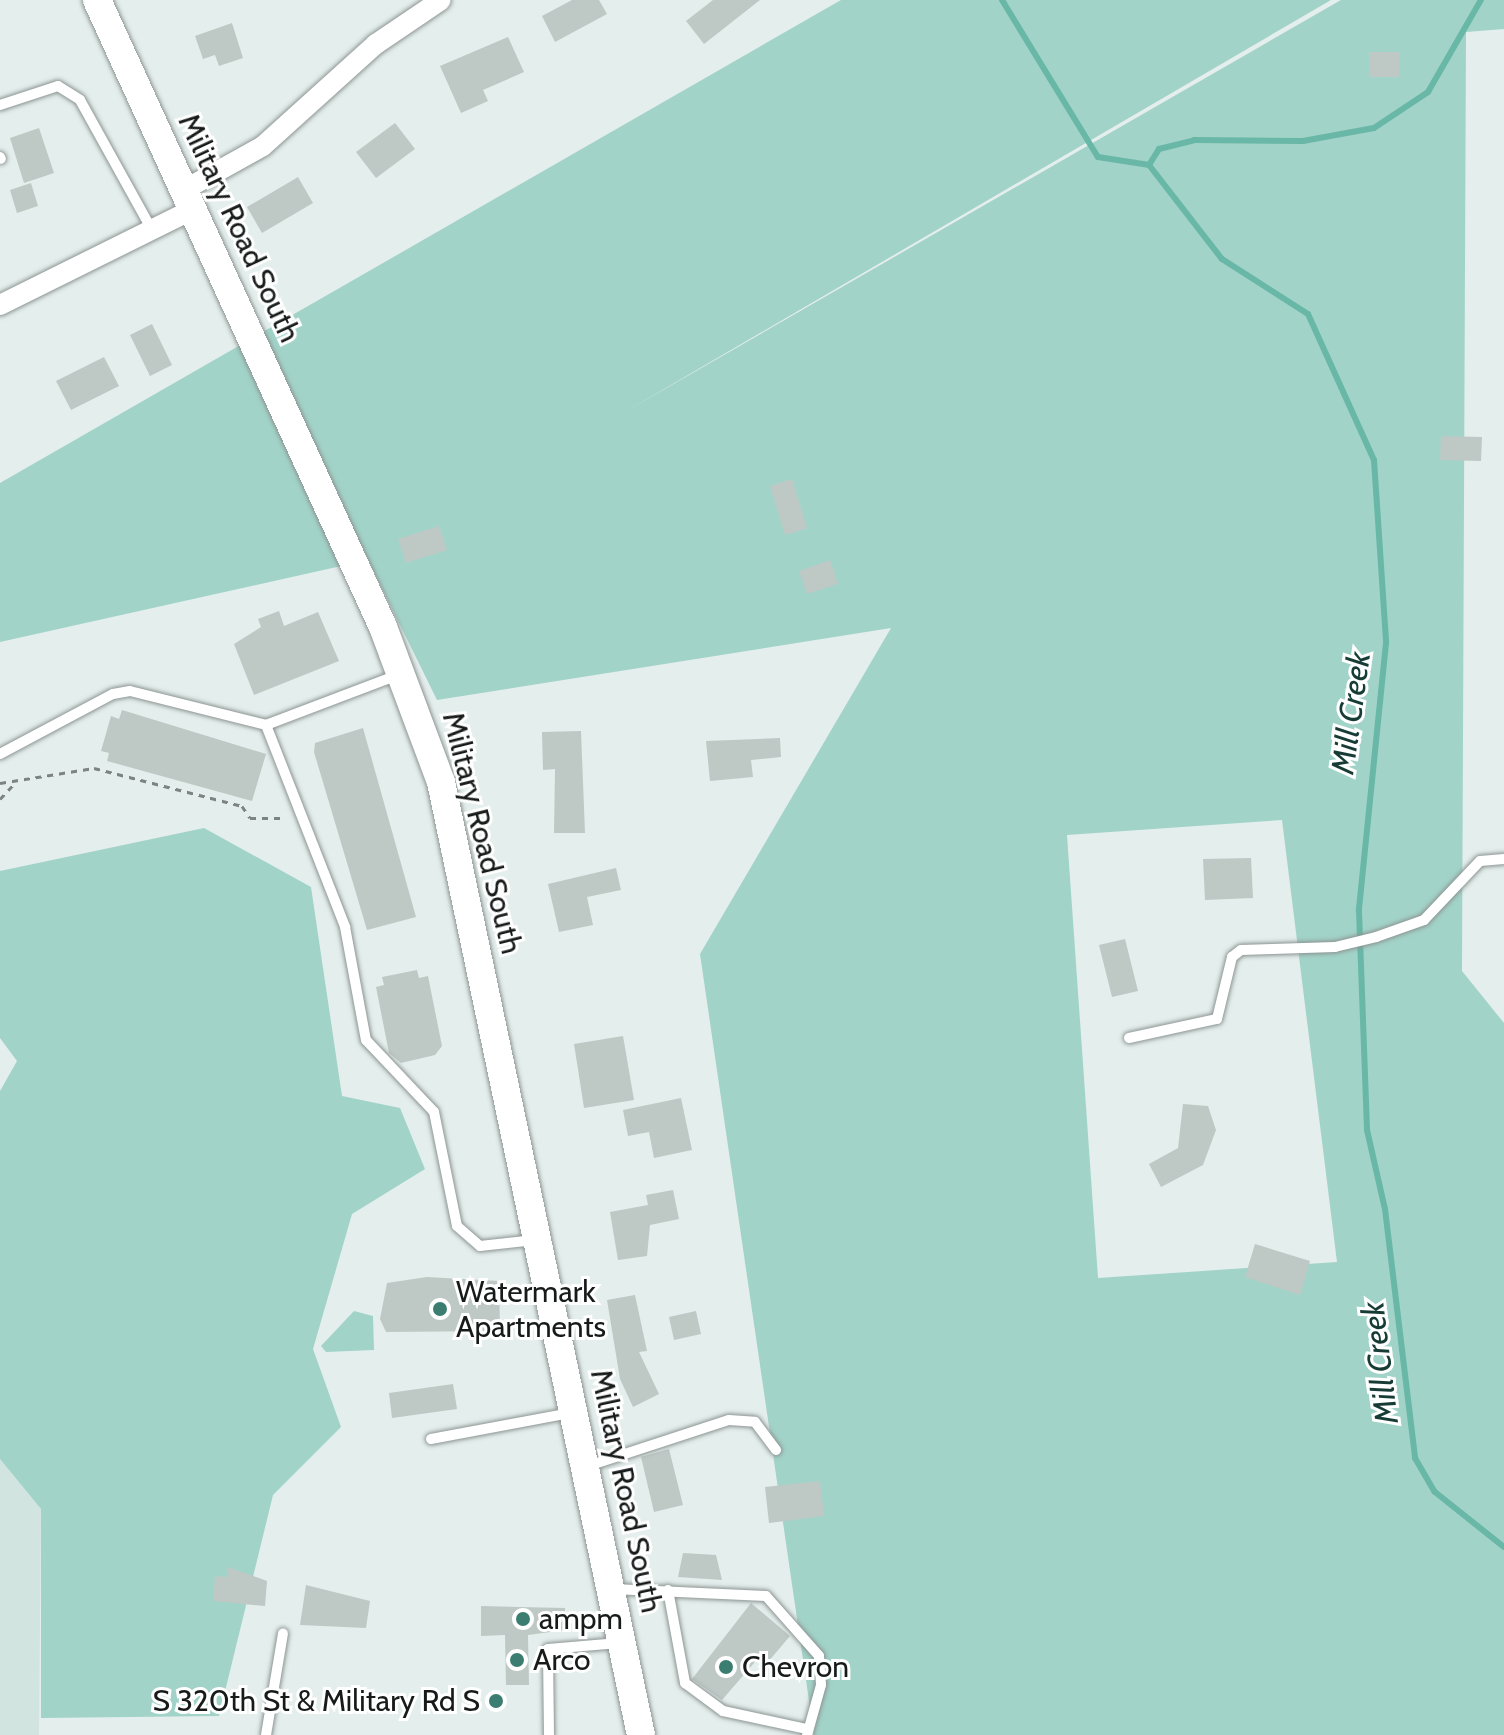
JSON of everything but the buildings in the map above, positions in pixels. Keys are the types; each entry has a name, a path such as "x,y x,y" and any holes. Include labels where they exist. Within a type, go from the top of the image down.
{"main road":[{"name":"Military Road South","path":"97,0 401,673 450,818 641,1735"}],"street":[{"path":"0,305 152,231 263,146 376,44 441,0"}],"lane":[{"path":"0,105 58,86 80,100 152,231"},
{"path":"0,754 130,691 266,725 401,673"},
{"path":"266,725 345,927 373,1055 434,1112 457,1226 480,1246 539,1240"},
{"path":"1129,1038 1217,1019 1232,957 1241,950 1335,947 1376,937 1424,920 1480,861 1504,859"},
{"path":"431,1439 575,1412"},
{"path":"586,1466 729,1420 755,1422 776,1450"},
{"path":"611,1589 668,1590 766,1596 791,1618 819,1656 821,1685 807,1732 723,1711 685,1683 668,1590"},
{"path":"266,1735 283,1633"},
{"path":"549,1735 548,1649 622,1643"}],"path":[{"path":"0,783 15,783 47,770 94,768 242,806 250,818 299,815"},
{"path":"0,799 15,783"}],"shaded area":[{"path":"0,1459 41,1509 39,1735 0,1735"}],"green space":[{"path":"841,0 1331,0 623,413 1341,0 1504,0 1504,29 1466,32 1462,971 1504,1023 1504,1735 814,1735 700,954 891,628 437,700 368,560 0,642 0,483","holes":["1282,820 1337,1262 1098,1278 1067,835"]},
{"path":"204,828 311,887 342,1096 400,1108 425,1169 352,1214 313,1349 341,1427 273,1495 219,1716 41,1718 41,1509 0,1459 0,1091 17,1061 0,1038 0,871"},
{"path":"354,1311 373,1316 374,1350 326,1352 321,1346"}],"waterway":[{"name":"Mill Creek","path":"1002,0 1098,157 1149,165 1222,259 1308,314 1374,460 1386,643 1359,911 1367,1130 1385,1209 1415,1458 1435,1492 1504,1547"},
{"path":"1149,165 1159,149 1194,140 1303,141 1374,128 1428,92 1481,0"}],"place":[{"name":"Watermark Apartments","path":"440,1309"},
{"name":"ampm","path":"523,1619"},
{"name":"Arco","path":"517,1660"},
{"name":"Chevron","path":"726,1667"},
{"name":"S 320th St & Military Rd S","path":"496,1701"}]}
